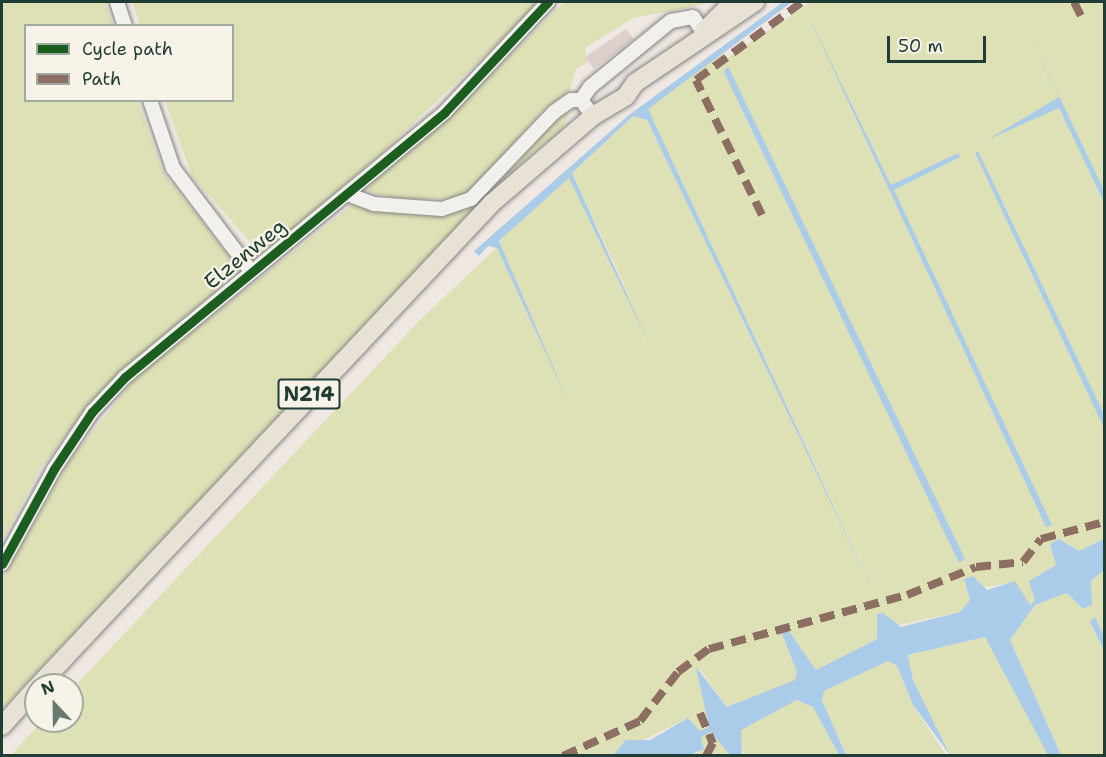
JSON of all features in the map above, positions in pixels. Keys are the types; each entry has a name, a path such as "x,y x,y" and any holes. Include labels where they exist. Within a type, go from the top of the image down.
{"main road":[{"name":"N214","path":"703,32 733,2"},
{"name":"N214","path":"50,673 421,275 492,203 593,116 618,88 635,83 703,32 755,2"},
{"path":"2,726 24,701"}],"street":[{"path":"117,2 124,24"},
{"name":"Elzenweg","path":"2,564 92,412 250,271 350,195 445,112 548,2"},
{"path":"350,195 374,204 441,209 471,199 554,112 571,100 581,100 614,65 671,21 693,17 703,32"},
{"path":"581,100 593,116"},
{"path":"151,102 173,168 250,271"}],"green space":[{"path":"2,2 105,2 113,24 24,24 24,102 138,102 163,172 234,263 221,287 139,357 74,425 42,466 2,541"},
{"path":"132,2 541,2 380,155 271,247 258,251 192,176 165,102 234,102 234,24 140,24"},
{"path":"564,2 715,2 633,18 585,48 587,63 576,69 568,96 553,109 548,105 479,185 458,198 404,200 369,192 369,186 455,111"},
{"path":"811,2 1104,2 1104,539 1080,551 1059,539 1056,565 1032,579 1035,602 1029,605 1015,582 969,590 970,600 960,612 880,629 877,639 816,670 786,628 780,629 797,672 795,680 727,707 700,669 709,727 700,731 686,719 613,755 10,756 31,733 84,733 84,676 420,320 497,247 519,215 567,172 635,308 572,173 633,116 647,120 877,597 647,109 723,51 727,58"},
{"path":"571,107 563,128 500,181 558,114"},
{"path":"353,204 442,212 478,204 36,673 24,673 24,686 2,709 2,579 71,459 136,377"},
{"path":"1104,570 1104,636 1095,617 1090,621 1104,651 1104,755 1061,755 1010,640 1035,605 1067,593 1083,609 1091,581"},
{"path":"985,637 990,639 1048,755 950,755 913,680 908,655"},
{"path":"888,661 897,666 913,705 946,755 846,755 822,700 824,691"},
{"path":"797,700 813,707 839,755 745,755 738,740 741,730"},
{"path":"711,732 730,755 690,756 704,749 701,737"}],"water":[{"path":"783,2 792,2 648,109 876,597 647,120 633,116 572,173 651,348 569,178 499,241 567,399 497,248 488,246 479,256 474,251 629,115"},
{"path":"1014,2 1104,190 1104,202 1059,108 987,140 1059,97"},
{"path":"806,11 891,185 958,153 960,157 894,190 1052,525 1046,527"},
{"path":"728,66 965,559 959,563 724,72"},
{"path":"978,151 1104,414 1104,428 975,153"},
{"path":"1059,539 1079,551 1104,539 1104,570 1091,581 1092,605 1083,609 1067,593 1035,605 1010,640 1061,755 1048,755 985,637 908,655 913,680 950,755 913,705 897,666 888,661 824,691 822,700 846,755 839,755 813,707 797,700 741,730 742,755 730,755 711,732 701,737 704,749 690,755 613,755 626,740 650,740 688,718 700,731 709,727 696,667 727,707 795,680 797,672 780,629 786,627 816,670 877,639 877,614 883,613 901,627 960,612 970,600 964,579 973,576 987,590 1015,581 1030,605 1035,601 1029,581 1056,565 1050,544"},
{"path":"1095,617 1104,636 1104,651 1090,621"}],"building":[{"path":"626,29 634,39 594,69 585,57"}],"marked path":[{"path":"762,215 696,80 802,2"},
{"path":"1074,2 1083,20"},
{"path":"563,756 640,721 678,672 709,649 907,595 976,567 1023,562 1041,539 1104,522"},
{"path":"700,713 713,743 706,756"}],"cycle path":[{"path":"2,564 54,469 92,412 125,377 445,112 548,2"}]}
